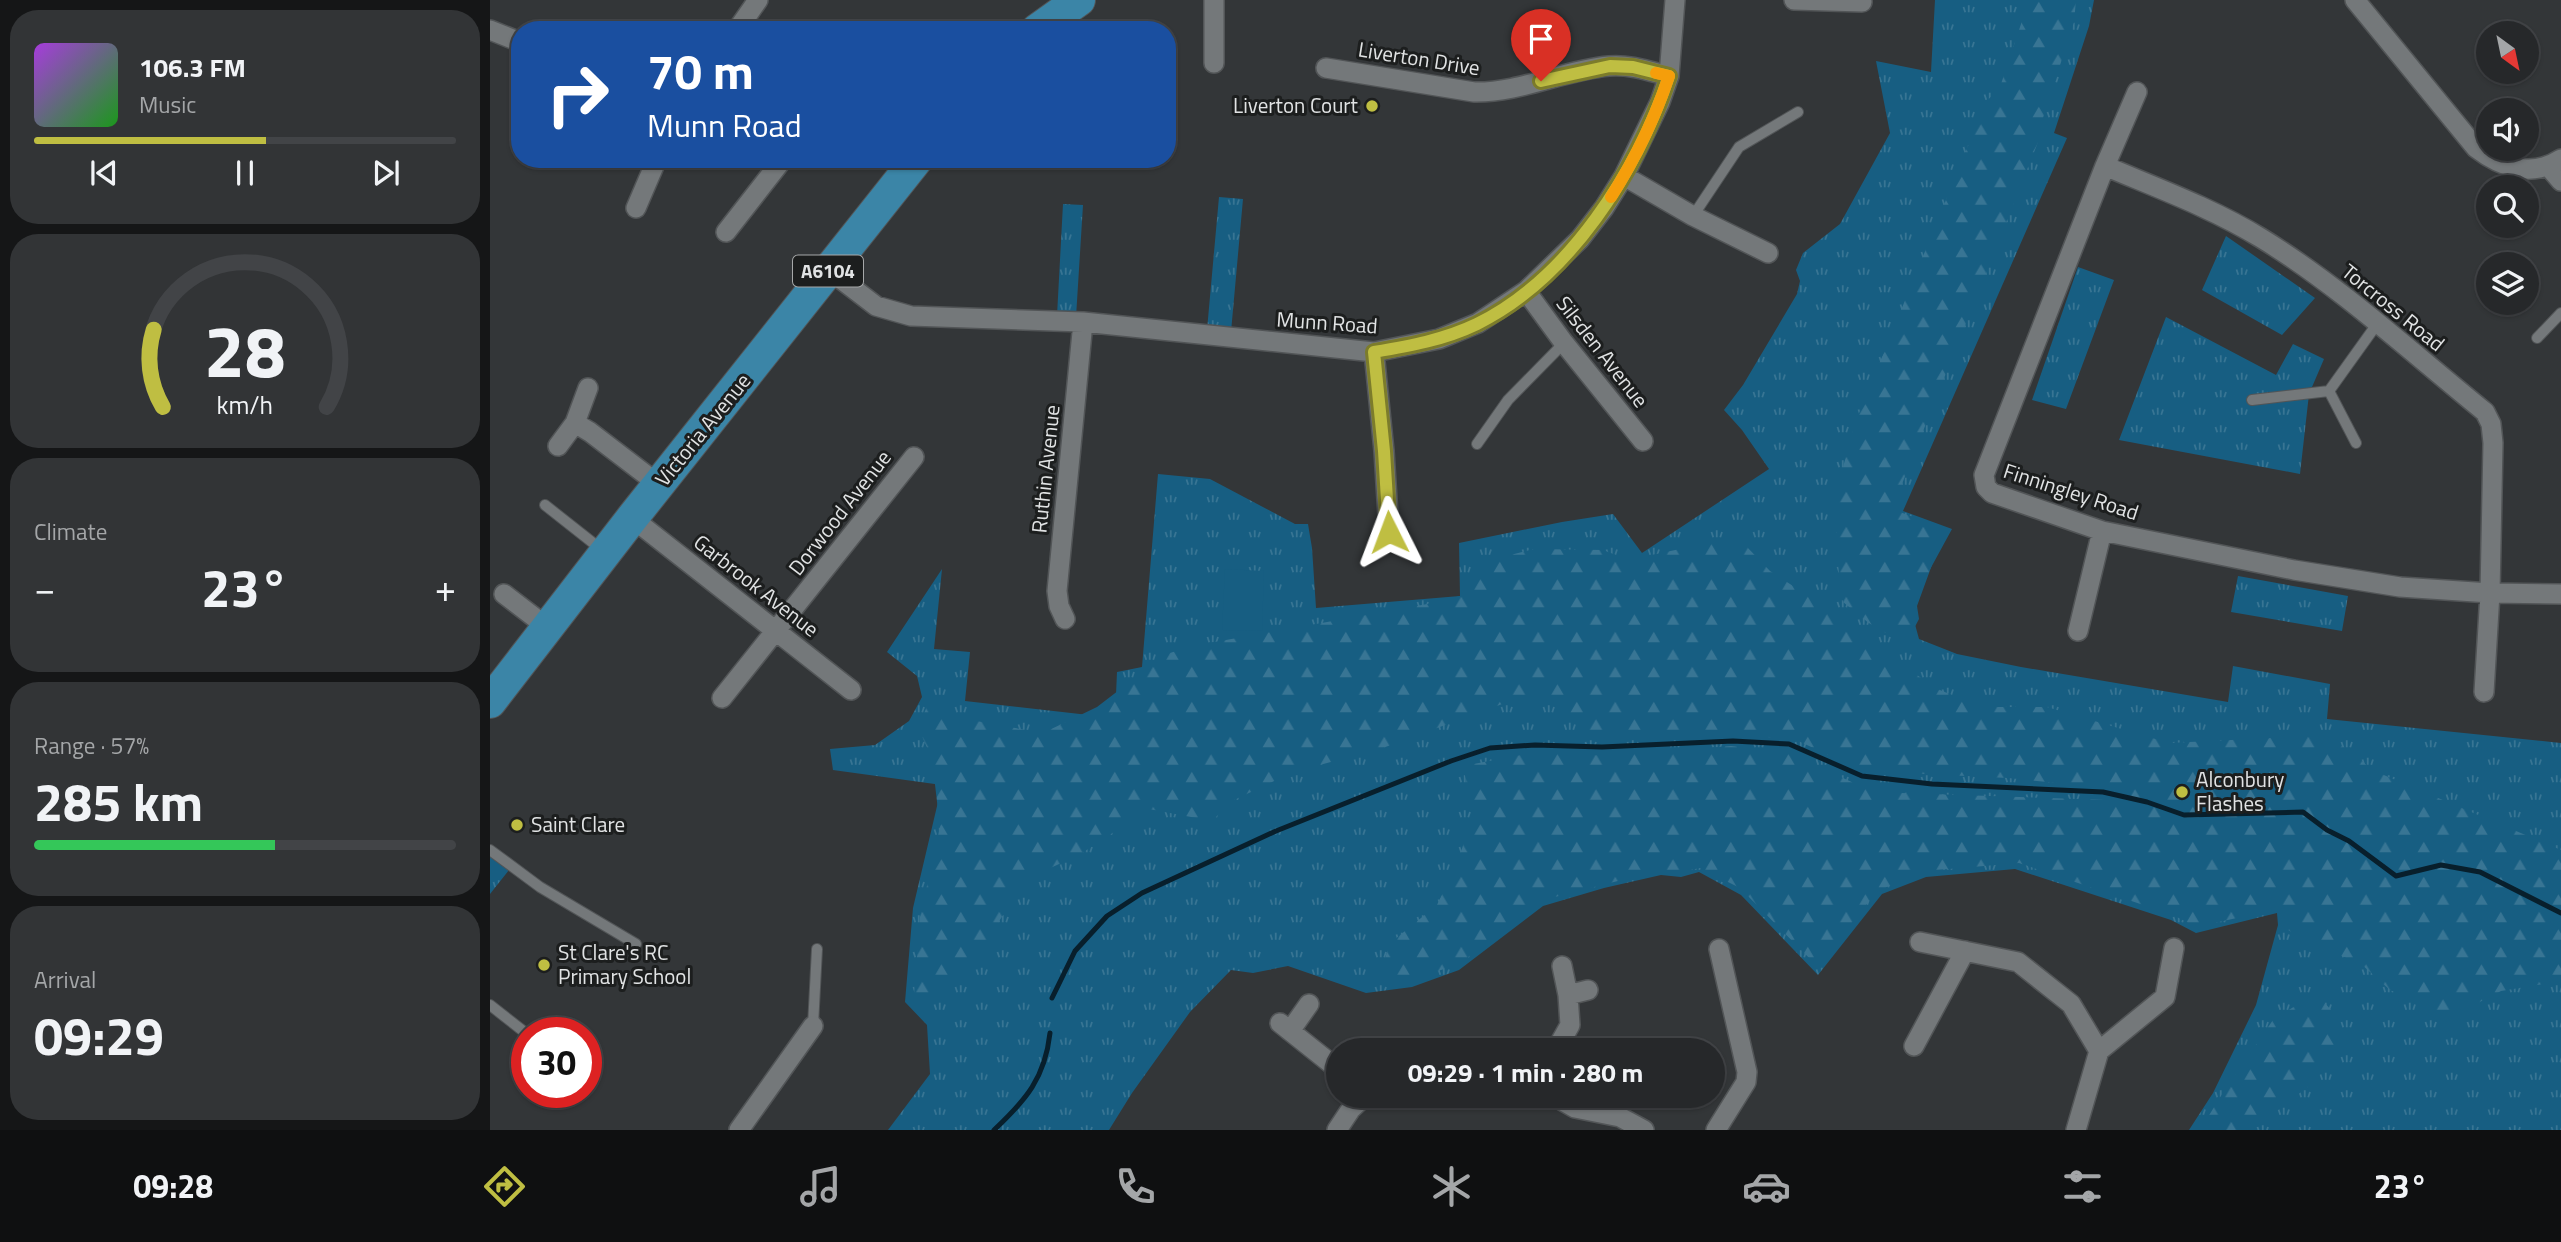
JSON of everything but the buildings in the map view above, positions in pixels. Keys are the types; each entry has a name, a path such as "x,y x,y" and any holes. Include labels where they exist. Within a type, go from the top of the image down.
{"main road":[{"path":"1050,21 1079,0"},
{"name":"Victoria Avenue","path":"490,702 658,484 910,168"}],"street":[{"path":"743,21 758,0"},
{"path":"1214,0 1214,63"},
{"name":"Munn Road","path":"829,270 876,306 911,316 1083,322 1374,352 1416,345 1478,323 1526,291 1580,239 1624,176 1660,102 1669,76 1675,0"},
{"path":"1794,0 1861,2"},
{"path":"2355,0 2476,148 2500,164 2514,168 2557,169"},
{"path":"490,30 511,38"},
{"name":"Liverton Drive","path":"1326,68 1494,93 1610,66 1633,67 1669,76"},
{"name":"Finningley Road","path":"2137,92 2105,166 1984,475 1986,487 1992,493 2102,531 2294,570 2400,587 2561,594"},
{"name":"Torcross Road","path":"2105,166 2198,206 2260,237 2325,282 2485,412 2489,418 2493,443 2490,593 2484,692"},
{"path":"636,208 653,168"},
{"path":"726,232 776,168"},
{"path":"1624,176 1693,216 1768,254"},
{"name":"Silsden Avenue","path":"1526,291 1643,441"},
{"name":"Ruthin Avenue","path":"1065,619 1059,606 1057,591 1083,322"},
{"path":"1374,352 1389,532"},
{"path":"558,446 575,423 588,388"},
{"path":"575,423 658,484"},
{"name":"Dorwood Avenue","path":"722,698 914,457"},
{"name":"Garbrook Avenue","path":"632,518 851,690"},
{"path":"2078,631 2102,531"},
{"path":"504,594 547,627"},
{"path":"1920,942 2018,962 2071,1004 2099,1051"},
{"path":"1716,1130 1746,1082 1747,1073 1718,979 1719,948"},
{"path":"2076,1130 2099,1051 2165,997 2174,948"},
{"path":"1914,1046 1965,951"},
{"path":"1562,966 1570,1025 1563,1038"},
{"path":"1568,995 1588,990"},
{"path":"1309,1004 1285,1027 1326,1060"},
{"path":"739,1130 813,1026"},
{"path":"1337,1130 1352,1108"},
{"path":"1575,1108 1620,1117 1644,1130"}],"lane":[{"path":"1693,216 1739,147 1798,112"},
{"path":"2537,338 2561,313"},
{"path":"2252,400 2329,391 2377,324"},
{"path":"1477,444 1508,400 1564,343"},
{"path":"2329,391 2356,443"},
{"path":"545,505 606,552"},
{"path":"490,850 540,887 636,944"},
{"path":"813,1026 817,949"},
{"path":"490,1005 511,1021"}],"green space":[{"path":"1935,0 2094,0 2089,26 2054,133 2067,138 1903,511 1952,529 1910,606 1919,639 1957,654 2228,702 2233,666 2330,684 2327,719 2561,743 2561,1130 2189,1130 2213,1093 2256,1005 2278,925 2277,913 2196,933 2171,920 2015,869 1926,877 1882,894 1818,975 1741,895 1699,872 1681,877 1661,875 1543,906 1459,970 1412,987 1366,993 1288,966 1253,973 1231,970 1190,1012 1109,1130 888,1130 930,1074 927,1025 905,1002 913,908 942,785 833,770 830,749 875,745 909,721 922,697 917,676 887,652 942,569 934,649 970,652 965,701 1115,718 1117,672 1142,667 1158,474 1210,479 1295,524 1308,524 1316,608 1460,596 1459,543 1562,522 1613,514 1642,553 1769,469 1742,430 1724,410 1743,385 1797,294 1800,281 1796,270 1803,253 1840,224 1890,133 1876,61 1931,72"},
{"path":"2029,0 2076,0 2074,22 2041,124 2042,132 1892,509 1945,529 1917,606 1919,619 1910,636 1891,635 1866,621 1843,602 1835,497 1855,423 1986,102 2000,87"},
{"path":"1219,197 1243,199 1231,332 1207,330"},
{"path":"1063,204 1083,205 1076,317 1057,316"},
{"path":"2226,236 2315,298 2282,335 2202,290"},
{"path":"2078,267 2114,280 2066,409 2032,400"},
{"path":"2166,317 2276,375 2293,344 2324,359 2309,394 2300,474 2119,440"},
{"path":"1717,541 1746,546 1770,571 1935,688 1981,707 2047,707 2169,743 2315,736 2348,749 2372,770 2561,850 2561,981 2501,991 2448,1015 2390,990 2360,963 2315,946 2283,927 2282,908 2196,927 2173,915 2019,863 1937,870 1878,890 1817,966 1740,888 1700,868 1681,872 1661,870 1543,900 1459,964 1384,982 1381,974 1389,944 1437,905 1459,858 1473,814 1463,766 1537,752 1611,756 1731,746 1789,753 1856,784 1901,793 2106,800 2108,788 2008,778 1863,771 1794,739 1731,735 1614,736 1580,728 1554,699 1505,703 1380,749 1293,772 1232,801 1212,821 1149,809 1079,855 1026,879 966,973 926,1007 914,995 920,917 940,827 932,759 918,727 929,702 947,695 954,717 1043,733 1097,707 1159,656 1198,645 1460,596 1468,582 1487,561 1534,549 1603,550 1629,560"},
{"path":"1225,569 1264,571 1262,631 1222,630"},
{"path":"2238,576 2348,596 2342,631 2231,612"},
{"path":"490,854 509,870 490,894"},
{"path":"2316,993 2331,1010 2341,1051 2309,1086 2252,1130 2200,1130 2273,1020"}],"waterway":[{"path":"1052,998 1075,951 1107,916 1142,893 1276,831 1451,761 1490,748 1535,745 1602,747 1733,741 1789,744 1862,776 1932,784 2103,792 2147,802 2184,815 2303,812 2327,830 2349,841 2396,876 2441,865 2480,872 2561,913"},
{"path":"994,1130 1016,1109 1039,1076 1050,1033"}],"slow traffic":[{"path":"1611,197 1660,102 1669,76 1656,73"}],"place":[{"name":"Liverton Court","path":"1372,106"},
{"name":"Alconbury Flashes","path":"2182,792"},
{"name":"Saint Clare","path":"517,825"},
{"name":"St Clare's RC Primary School","path":"544,965"}],"route":[{"path":"1389,532 1374,352 1439,339 1478,323 1526,291 1556,264 1604,208 1624,176 1660,102 1669,76 1633,67 1610,66 1541,81"}]}
